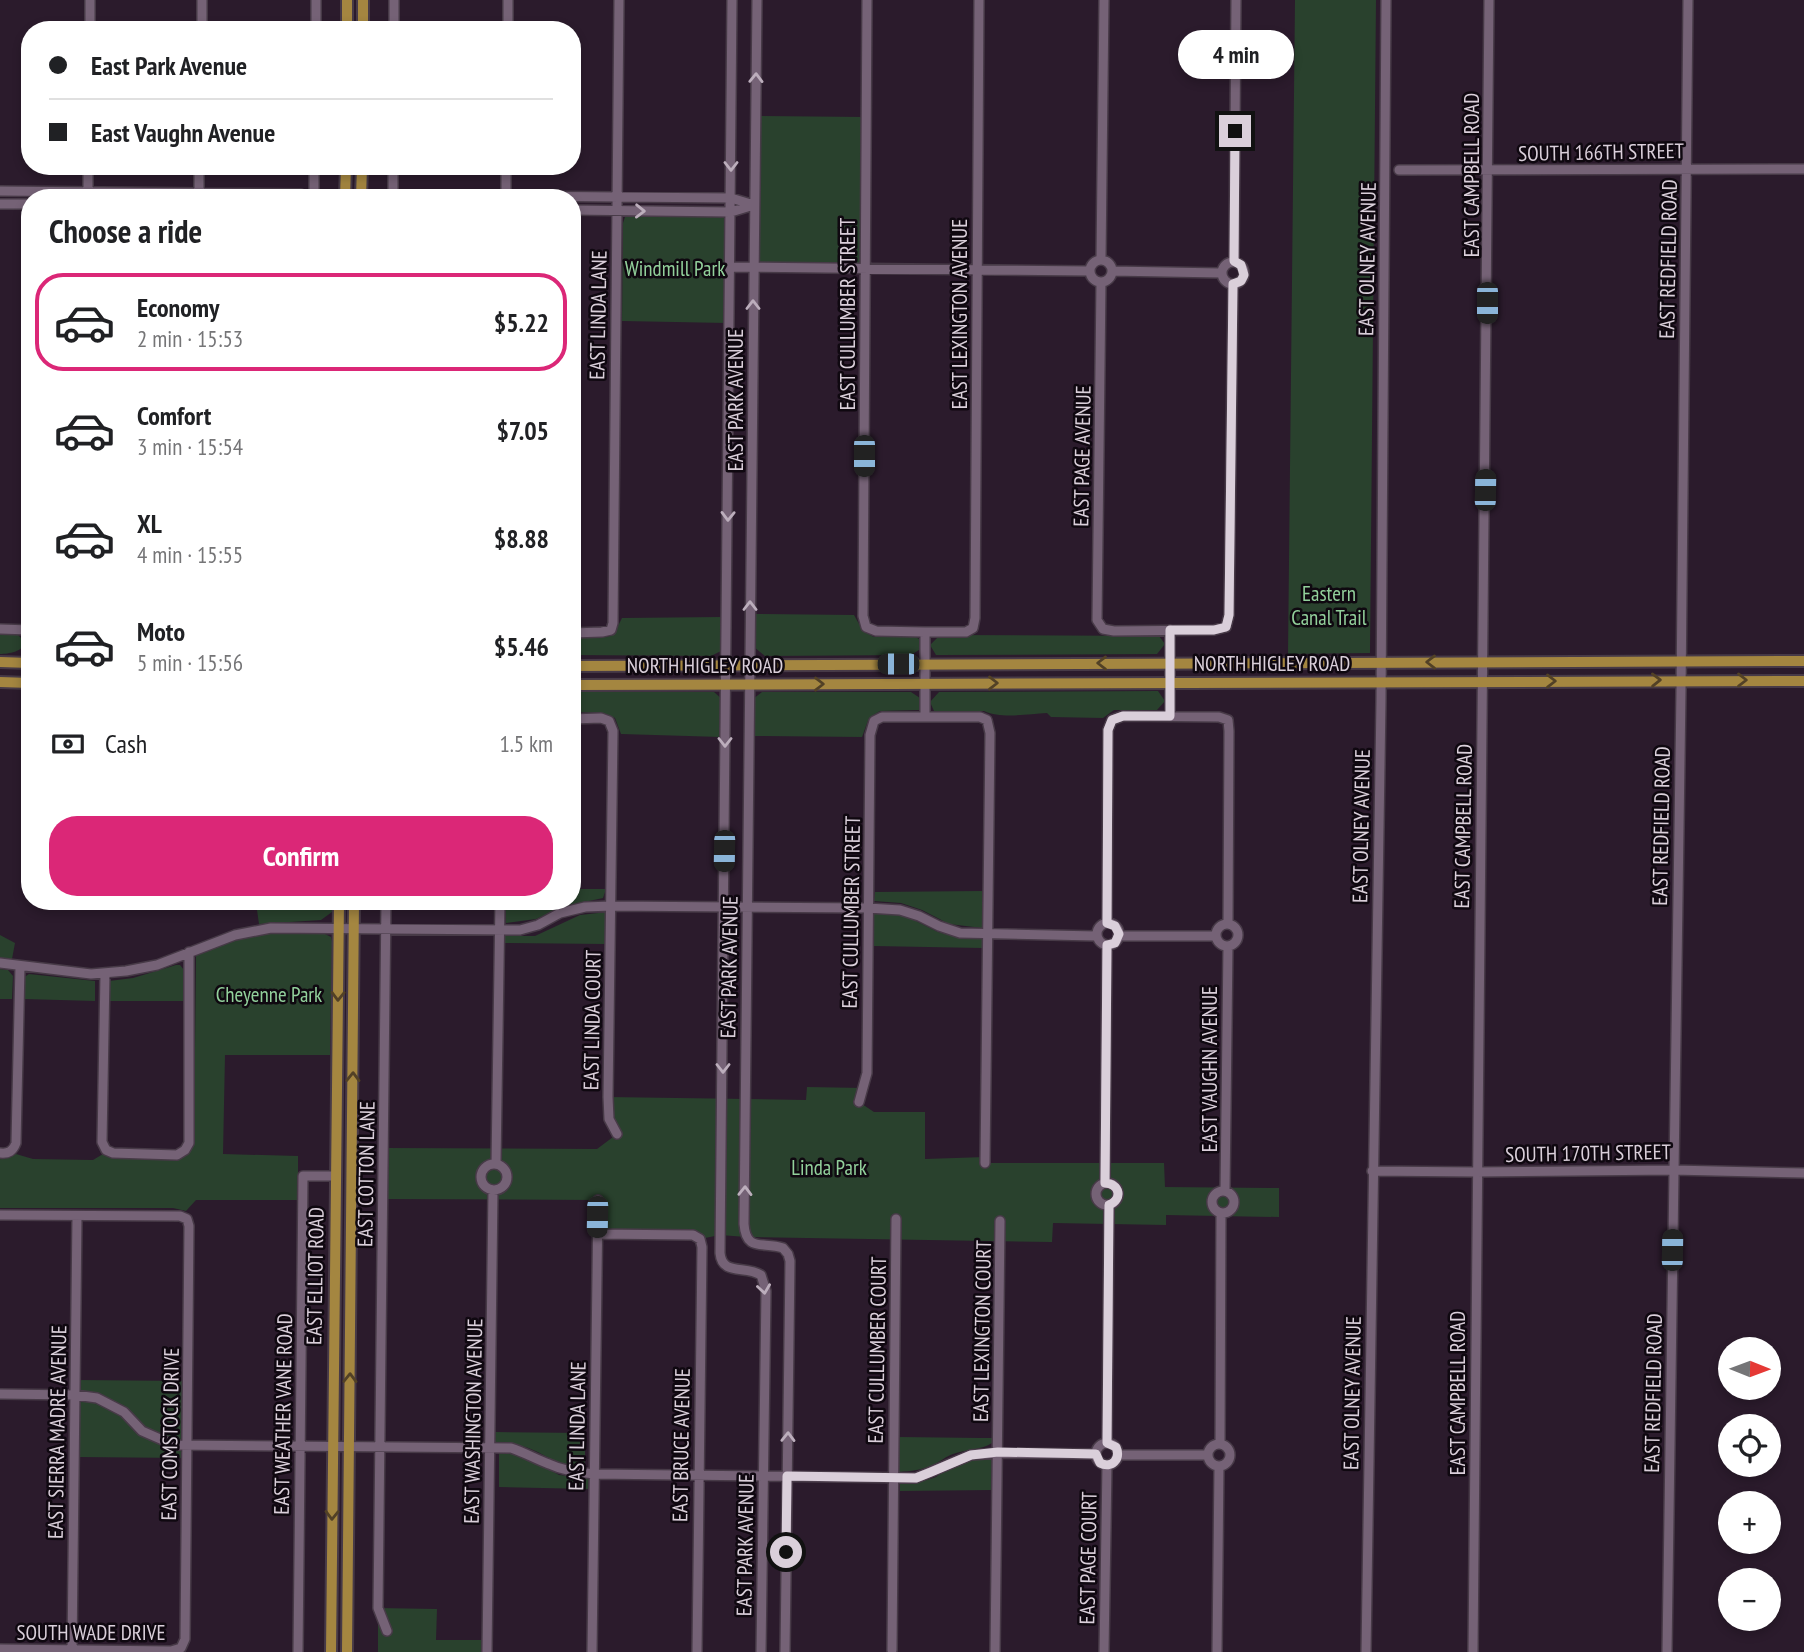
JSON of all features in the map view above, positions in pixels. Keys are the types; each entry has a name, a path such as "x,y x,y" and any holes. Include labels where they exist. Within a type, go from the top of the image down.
{"main road":[{"path":"347,21 348,0"},
{"path":"363,0 363,21"},
{"name":"NORTH HIGLEY ROAD","path":"581,666 1804,661"},
{"path":"0,662 21,663"},
{"name":"NORTH HIGLEY ROAD","path":"581,685 1804,681"},
{"path":"0,682 21,683"},
{"name":"EAST ELLIOT ROAD","path":"339,910 335,1176 347,1652"},
{"name":"EAST ELLIOT ROAD","path":"331,1652 341,1447 354,910"}],"street":[{"path":"90,0 90,21"},
{"path":"202,0 202,21"},
{"path":"316,0 316,21"},
{"path":"394,0 394,21"},
{"path":"508,0 508,21"},
{"name":"EAST LINDA LANE","path":"581,633 611,630 612,623 619,0"},
{"name":"EAST PARK AVENUE","path":"732,0 720,1253 723,1264 727,1267 755,1271 764,1281 761,1652"},
{"name":"EAST PARK AVENUE","path":"757,0 744,1224 746,1237 752,1244 783,1248 790,1261 785,1652"},
{"name":"EAST CULLUMBER STREET","path":"867,0 863,616 866,627 876,631 925,632"},
{"name":"EAST LEXINGTON AVENUE","path":"925,632 966,632 973,628 975,618 979,0"},
{"path":"1101,259 1104,0"},
{"path":"1234,261 1236,0"},
{"name":"EAST OLNEY AVENUE","path":"1366,1652 1380,682 1386,0"},
{"name":"EAST CAMPBELL ROAD","path":"1473,1652 1489,0"},
{"name":"EAST REDFIELD ROAD","path":"1667,1652 1688,0"},
{"name":"SOUTH 166TH STREET","path":"1399,170 1804,169"},
{"path":"0,191 21,192"},
{"path":"581,197 731,198 754,205"},
{"path":"0,204 21,204"},
{"path":"581,210 731,212 754,205"},
{"path":"1101,259 1111,264 1112,271 1108,280 1101,282 1092,278 1090,271 1094,261 1101,259"},
{"path":"1234,261 1241,265 1244,275 1241,281 1233,284 1223,280 1221,273 1225,264 1234,261"},
{"path":"731,267 1090,271"},
{"path":"1112,271 1221,273"},
{"name":"EAST PAGE AVENUE","path":"1101,282 1097,620 1103,629 1114,631 1170,630"},
{"path":"1170,716 1170,630 1214,630 1226,627 1229,615 1233,284"},
{"path":"0,629 21,630"},
{"path":"925,632 925,717 980,717 987,720 990,733 985,1163"},
{"path":"1107,923 1108,730 1112,720 1123,716 1219,716 1227,720 1229,731 1228,924"},
{"name":"EAST CULLUMBER STREET","path":"859,1102 867,1073 870,734 874,721 882,717 925,717"},
{"path":"581,719 601,718 609,721 613,731 611,906"},
{"name":"EAST LINDA COURT","path":"611,906 608,1097 609,1119 617,1134"},
{"path":"581,908 869,908 900,910 960,933 1096,936"},
{"name":"EAST COTTON LANE","path":"386,910 378,1608 387,1631"},
{"name":"EAST WASHINGTON AVENUE","path":"496,1164 500,910"},
{"path":"0,964 105,974 157,965 234,935 271,928 520,930 574,910"},
{"path":"1096,936 1100,942 1107,945 1115,943 1118,936 1116,928 1107,923"},
{"path":"1096,936 1100,927 1107,923"},
{"path":"1228,924 1235,928 1238,935 1235,943 1228,946 1219,943 1216,936 1220,927 1228,924"},
{"path":"1118,936 1216,936"},
{"path":"1105,1183 1107,945"},
{"name":"EAST VAUGHN AVENUE","path":"1226,1191 1228,946"},
{"path":"105,974 102,1142 106,1150 113,1153 177,1155 185,1150 189,1143 189,952"},
{"path":"0,1153 7,1154 16,1143 20,966"},
{"name":"EAST WASHINGTON AVENUE","path":"494,1190 504,1185 507,1176 504,1169 496,1164"},
{"name":"EAST WASHINGTON AVENUE","path":"494,1190 486,1186 482,1175 486,1168 496,1164"},
{"name":"SOUTH 170TH STREET","path":"1372,1171 1804,1172"},
{"name":"EAST WEATHER VANE ROAD","path":"298,1652 303,1176 335,1176"},
{"path":"1105,1183 1114,1185 1118,1192 1116,1200 1109,1205 1102,1203 1097,1196 1098,1187 1105,1183"},
{"name":"EAST WASHINGTON AVENUE","path":"487,1652 494,1190"},
{"path":"1226,1191 1233,1197 1234,1205 1230,1211 1221,1213 1213,1208 1213,1198 1217,1193 1226,1191"},
{"name":"EAST LINDA LANE","path":"592,1652 598,1200"},
{"path":"1107,1443 1109,1205"},
{"path":"1220,1444 1221,1213"},
{"path":"0,1215 77,1216"},
{"name":"EAST COMSTOCK DRIVE","path":"77,1216 180,1216 187,1219 189,1226 185,1639 181,1648"},
{"name":"EAST SIERRA MADRE AVENUE","path":"72,1650 77,1216"},
{"name":"EAST CULLUMBER COURT","path":"891,1650 895,1219"},
{"name":"EAST LEXINGTON COURT","path":"995,1652 1000,1220"},
{"name":"EAST BRUCE AVENUE","path":"597,1234 693,1235 700,1239 702,1247 697,1652"},
{"path":"0,1394 97,1398 124,1412 142,1431 161,1440 187,1446 511,1448 569,1471 594,1474 916,1478 971,1455 998,1452 1096,1454"},
{"path":"1107,1443 1115,1446 1118,1455 1114,1462 1107,1465 1100,1463 1096,1454 1100,1446 1107,1443"},
{"path":"1220,1444 1227,1448 1230,1456 1226,1464 1219,1466 1211,1463 1208,1455 1211,1448 1220,1444"},
{"path":"1118,1455 1208,1455"},
{"name":"EAST PAGE COURT","path":"1104,1652 1107,1465"},
{"path":"1217,1652 1219,1466"},
{"name":"SOUTH WADE DRIVE","path":"0,1649 171,1651 181,1648"}],"green space":[{"name":"Eastern Canal Trail","path":"1295,0 1376,0 1370,653 1288,654"},
{"path":"756,116 865,117 865,269 753,268"},
{"name":"Windmill Park","path":"628,214 726,218 727,323 622,321 623,223"},
{"path":"755,614 854,615 863,631 874,637 914,636 919,639 919,650 911,655 765,656 754,647"},
{"path":"721,617 721,651 711,656 581,655 581,637 607,637 614,634 622,618"},
{"path":"0,634 17,634 21,638 19,650 0,654"},
{"path":"940,635 1159,636 1165,644 1157,654 936,655 930,645"},
{"path":"1158,691 1165,701 1157,710 1114,710 1103,718 1051,717 1047,713 1007,715 984,711 934,711 930,702 939,692"},
{"path":"581,692 714,692 723,700 721,737 621,734 615,718 603,713 581,712"},
{"path":"762,692 911,692 920,698 919,710 880,711 869,718 862,737 753,736 753,699"},
{"path":"581,889 606,889 603,898 581,903"},
{"path":"982,891 982,928 949,924 901,903 874,901 875,892"},
{"path":"257,910 332,910 321,920 259,924"},
{"path":"505,910 557,910 536,919 506,923"},
{"path":"874,911 908,917 938,932 956,937 982,939 982,948 873,946"},
{"path":"607,912 605,944 505,943 505,936 535,936 580,915"},
{"name":"Cheyenne Park","path":"284,931 319,931 331,937 330,1055 225,1055 223,1154 298,1156 298,1200 196,1200 186,1211 173,1208 0,1208 0,1157 16,1154 33,1159 93,1160 103,1154 122,1158 177,1159 184,1156 194,1140 196,956 225,942"},
{"path":"0,935 15,943 12,959 0,959"},
{"path":"180,965 184,970 183,1001 109,1001 109,981 133,978"},
{"path":"0,969 8,970 13,976 12,999 0,999"},
{"path":"29,974 95,981 95,1001 24,999 23,978"},
{"name":"Linda Park","path":"807,1087 864,1088 859,1102 874,1112 925,1112 925,1159 985,1157 985,1163 1164,1163 1165,1187 1279,1188 1279,1217 1166,1215 1166,1225 1053,1223 1052,1242 720,1235 700,1239 597,1234 597,1200 383,1199 384,1148 597,1149 617,1134 608,1097 806,1100"},
{"path":"78,1380 185,1381 185,1458 77,1457"},
{"path":"495,1432 585,1433 585,1467 564,1465 528,1448 495,1442"},
{"path":"899,1437 993,1438 992,1443 984,1447 958,1452 925,1468 899,1472"},
{"path":"499,1452 531,1459 559,1475 589,1478 588,1489 499,1487"},
{"path":"973,1459 993,1459 993,1490 900,1491 900,1483 927,1480"},
{"path":"378,1608 437,1609 436,1640 488,1640 487,1652 378,1652"}],"route":[{"path":"786,1552 787,1476 916,1478 971,1455 998,1452 1096,1454 1100,1463 1107,1465 1118,1458 1116,1447 1107,1443 1109,1205 1118,1195 1114,1185 1105,1183 1107,945 1115,943 1119,934 1115,926 1107,923 1108,730 1112,720 1123,716 1170,716 1170,630 1214,630 1226,627 1229,615 1233,284 1241,281 1244,275 1241,265 1234,261 1235,131"}]}
